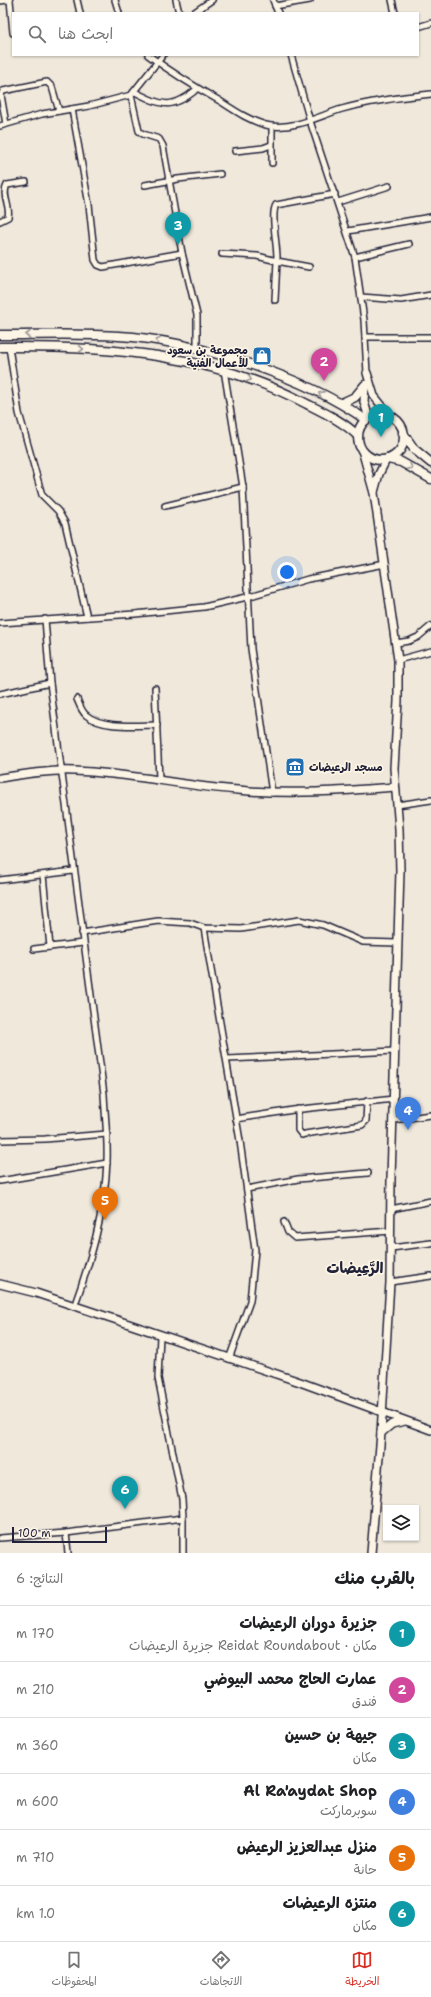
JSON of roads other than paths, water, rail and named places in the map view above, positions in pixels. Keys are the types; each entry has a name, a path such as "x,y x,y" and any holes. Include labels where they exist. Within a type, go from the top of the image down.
{"main road":[{"path":"0,336 119,336 152,339 197,349 260,368 342,403 368,419"},
{"path":"4,347 92,349 143,353 177,358 224,370 288,394 349,427 358,436 362,450 370,457 401,462 431,479"},
{"path":"342,403 355,397 364,385"},
{"path":"358,436 361,427 368,419 383,415 391,417 399,424 414,450 431,462"},
{"path":"387,459 395,455 401,449 403,433"}],"street":[{"path":"0,1 9,0 12,25"},
{"path":"77,0 80,12"},
{"path":"115,0 119,12"},
{"path":"176,0 179,12"},
{"path":"194,12 212,0"},
{"path":"273,0 278,12"},
{"path":"275,6 310,0"},
{"path":"392,0 395,12"},
{"path":"419,27 431,24"},
{"path":"149,56 197,89 255,120 272,126 287,126 310,121 356,106 431,94"},
{"path":"162,56 133,93 139,131 162,141 182,253 197,315 197,349"},
{"path":"291,56 310,121 348,231 355,258 361,297 367,373 374,396 391,417"},
{"path":"6,124 1,95 3,91 47,82 52,86 59,111"},
{"path":"0,126 133,93 161,103 176,104 197,89"},
{"path":"72,109 89,205 95,260 98,265 103,267 182,253"},
{"path":"272,126 272,163"},
{"path":"235,151 263,148 271,145"},
{"path":"145,185 220,174"},
{"path":"0,221 8,217 9,213 5,192 7,185 26,182"},
{"path":"338,202 389,186"},
{"path":"275,300 278,253 274,213 276,205 335,194"},
{"path":"348,231 431,217"},
{"path":"355,258 409,244"},
{"path":"222,254 257,256 277,262 309,267"},
{"path":"361,297 401,300 431,295"},
{"path":"365,337 431,337"},
{"path":"4,347 27,446 42,495 58,511 66,523 87,617"},
{"path":"224,370 243,487 247,597 253,673 272,793"},
{"path":"367,373 364,385 364,402 368,419"},
{"path":"362,450 374,493 398,660 398,701 394,768 400,871 390,1209 390,1282 381,1433 371,1553"},
{"path":"374,493 379,474 387,459"},
{"path":"165,506 243,487"},
{"path":"0,623 172,611 204,607 308,580 385,564"},
{"path":"46,619 50,683 62,771 73,871 104,1094 106,1134 106,1183 94,1243 74,1307"},
{"path":"396,643 409,641 418,637 431,626"},
{"path":"398,660 431,651"},
{"path":"0,694 50,683"},
{"path":"155,688 159,779"},
{"path":"77,699 86,715 97,720 113,725 157,725"},
{"path":"0,778 31,773 62,771 112,773 236,790 272,793 395,787"},
{"path":"397,805 431,800"},
{"path":"0,880 73,871"},
{"path":"43,875 50,947"},
{"path":"82,933 158,921 190,923 204,928 242,929 299,920 323,925 363,942 398,943"},
{"path":"204,928 227,1059 255,1250 250,1301 230,1359"},
{"path":"34,949 83,943"},
{"path":"227,1059 395,1051"},
{"path":"236,1119 298,1109 394,1099"},
{"path":"298,1109 298,1130 302,1135 362,1125 366,1121 367,1102"},
{"path":"393,1120 431,1115"},
{"path":"0,1140 45,1139 106,1134"},
{"path":"0,1181 107,1163"},
{"path":"247,1189 298,1179 368,1173"},
{"path":"390,1209 431,1201"},
{"path":"284,1222 288,1232 295,1238 391,1231"},
{"path":"390,1248 431,1243"},
{"path":"390,1282 431,1276"},
{"path":"0,1284 36,1293 230,1359 431,1430"},
{"path":"160,1336 158,1378 180,1492 183,1518 183,1553"},
{"path":"381,1433 388,1426 406,1422"},
{"path":"0,1538 66,1533 183,1518"},
{"path":"66,1533 68,1553"}],"place":[{"name":"جيهة بن حسين","path":"178,245"},
{"name":"مجموعة بن سعود للأعمال الفنية","path":"262,356"},
{"name":"عمارت الحاج محمد البيوضي","path":"324,381"},
{"name":"جزيرة دوران الرعيضات","path":"381,437"},
{"name":"مسجد الرعيضات","path":"295,767"},
{"name":"Al Ra'aydat Shop","path":"408,1130"},
{"name":"منزل عبدالعزيز الرعيض","path":"105,1220"},
{"name":"منتزه الرعيضات","path":"125,1509"}],"district":[{"name":"الرَّعِيضات","path":"355,1268"}]}
